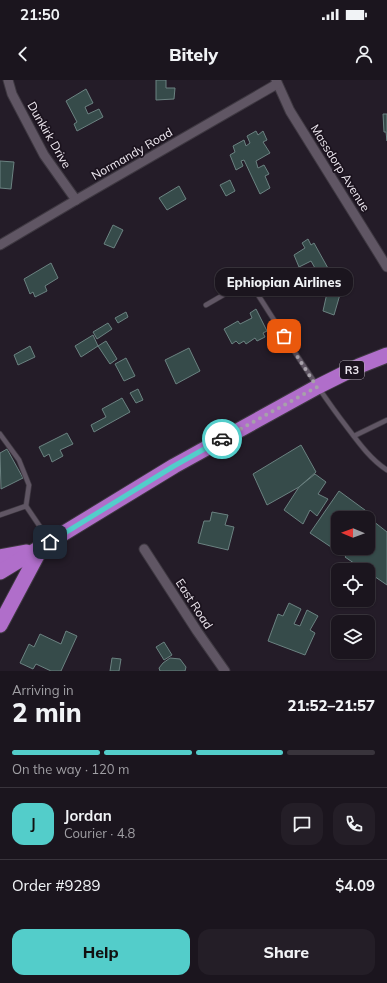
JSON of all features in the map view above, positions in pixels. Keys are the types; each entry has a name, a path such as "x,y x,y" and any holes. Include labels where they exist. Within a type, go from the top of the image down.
{"highway":[{"name":"R3","path":"0,572 174,466 317,387 387,354"},
{"path":"0,557 45,545"},
{"path":"0,625 45,545"}],"street":[{"name":"Dunkirk Drive","path":"8,80 12,94 44,155 76,200"},
{"name":"Normandy Road","path":"0,245 277,82"},
{"name":"Massdorp Avenue","path":"277,82 290,111 387,267"},
{"name":"East Road","path":"144,549 197,631 225,671"}],"lane":[{"path":"206,306 248,282 317,387 354,436 379,465 387,470"},
{"path":"354,436 387,420"},
{"path":"0,434 20,460 29,485 26,506 45,545"},
{"path":"0,515 26,506"}],"building":[{"path":"156,80 166,80 166,88 175,88 174,99 156,100"},
{"path":"86,89 93,103 85,107 88,114 99,109 103,117 77,131 74,124 77,122 66,101"},
{"path":"383,114 387,114 387,141 386,132 384,132"},
{"path":"256,131 258,135 263,131 267,140 263,142 270,153 256,161 258,168 264,165 269,174 265,176 270,188 260,194 244,160 241,161 243,166 236,170 230,155 235,152 233,146 244,140 246,146 250,143 247,136"},
{"path":"0,161 14,162 11,189 0,188"},
{"path":"230,180 235,191 226,196 220,185"},
{"path":"179,186 186,199 167,210 159,198"},
{"path":"113,225 123,230 114,248 104,244"},
{"path":"308,239 311,245 314,243 329,270 314,281 310,273 315,268 311,261 299,267 294,255 305,248 302,243"},
{"path":"51,263 58,278 45,286 47,291 35,297 33,292 30,294 24,279"},
{"path":"329,270 341,291 334,315 323,311 327,293 319,277"},
{"path":"256,309 267,331 263,333 265,337 257,341 255,338 246,344 244,341 239,344 236,341 232,344 224,329 238,321 240,324 252,318 250,313"},
{"path":"126,312 128,317 118,323 115,318"},
{"path":"108,323 112,329 97,339 93,332"},
{"path":"93,335 98,346 81,357 75,346"},
{"path":"106,341 117,359 110,364 98,346"},
{"path":"30,346 35,357 18,365 14,355"},
{"path":"189,348 200,371 176,384 165,360"},
{"path":"126,358 135,376 124,381 115,364"},
{"path":"138,389 143,400 136,403 130,393"},
{"path":"122,398 130,412 94,432 91,425 106,417 102,409"},
{"path":"67,433 73,444 60,450 63,456 52,462 49,454 44,457 39,447"},
{"path":"301,445 316,472 299,487 267,505 253,474"},
{"path":"7,449 23,478 1,489 0,453"},
{"path":"315,474 326,482 318,494 328,499 317,516 310,510 303,524 284,510 299,487"},
{"path":"339,491 366,511 331,511 331,547 310,533"},
{"path":"212,512 228,515 225,525 234,527 228,550 198,543 204,521 210,521"},
{"path":"375,523 387,532 387,585 375,577 375,563 354,563 345,557 347,555 375,555"},
{"path":"289,603 301,609 294,624 300,626 307,610 318,616 310,630 315,633 305,655 268,641 278,614 283,616"},
{"path":"66,631 77,636 61,671 51,671 36,664 33,669 20,663 29,644 34,647 40,634 61,644"},
{"path":"164,642 172,655 164,660 156,647"},
{"path":"112,658 121,659 119,671 110,671"},
{"path":"170,658 180,659 186,667 185,671 160,671 159,668"}],"way so far":[{"path":"222,439 317,387 284,336"}],"place":[{"name":"Ephiopian Airlines","path":"284,336"}],"route":[{"path":"50,542 174,466 222,439"}]}
